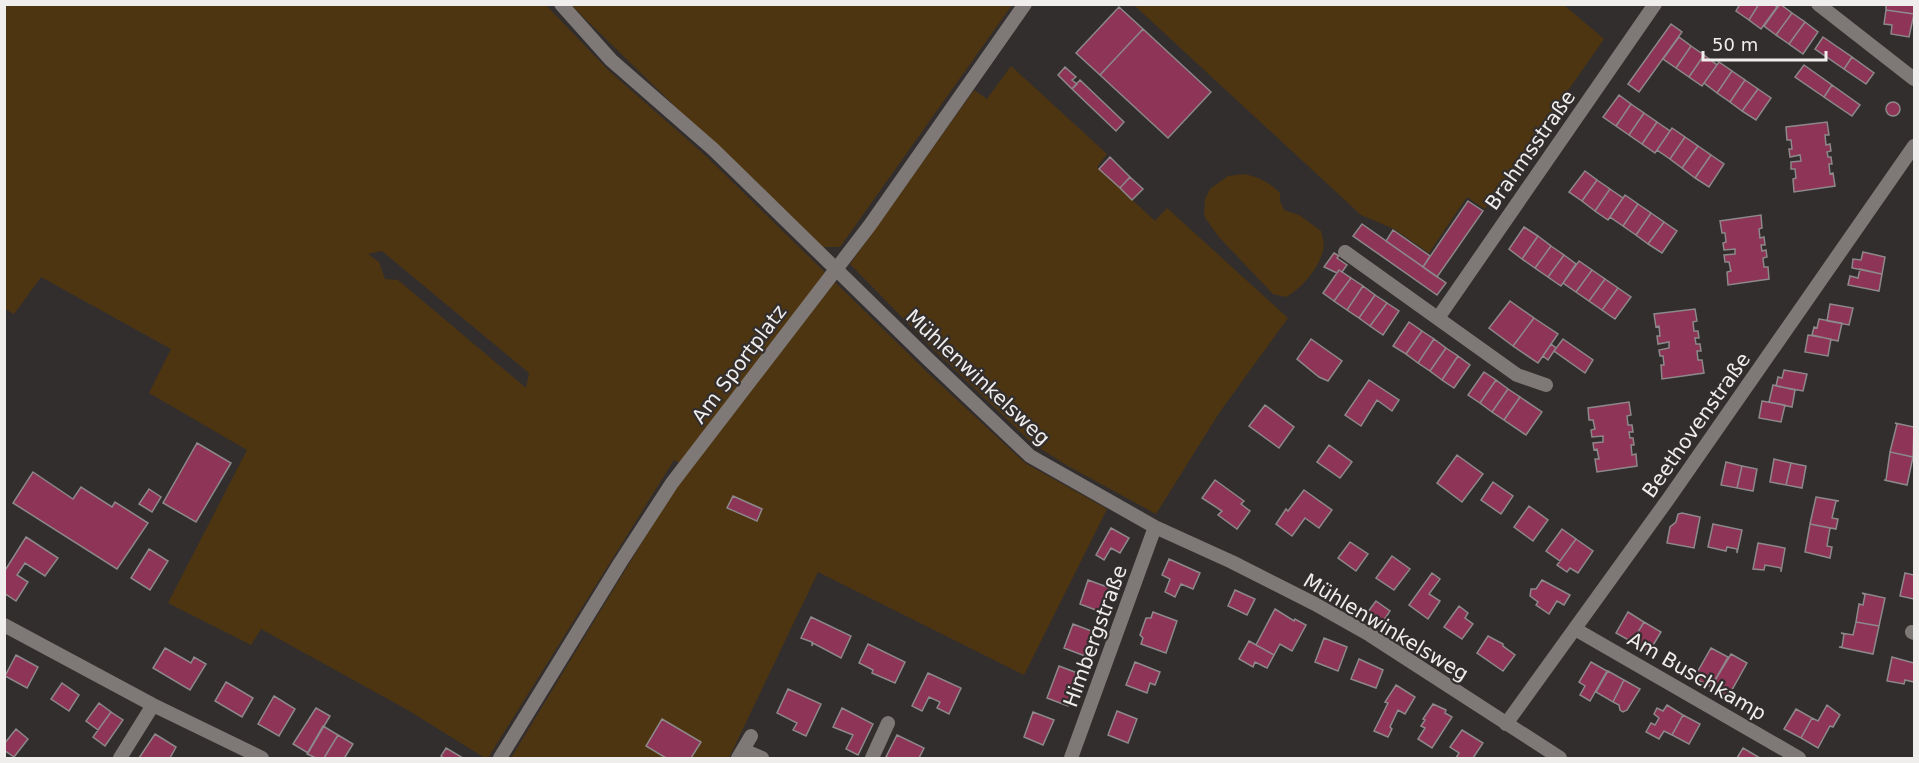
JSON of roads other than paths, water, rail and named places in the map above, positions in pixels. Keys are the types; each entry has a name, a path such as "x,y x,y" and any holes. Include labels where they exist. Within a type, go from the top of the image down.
{"street":[{"name":"Mühlenwinkelsweg","path":"561,4 612,60 713,149 1030,456 1155,528 1232,562 1315,604 1379,641 1560,759"},
{"name":"Am Sportplatz","path":"501,759 620,562 672,483 870,225 1025,4"},
{"name":"Brahmsstraße","path":"1438,318 1655,4"},
{"path":"1818,4 1914,79"},
{"name":"Beethovenstraße","path":"1506,724 1676,488 1914,146"},
{"path":"1345,252 1517,375 1546,385"},
{"name":"Himbergstraße","path":"1071,759 1155,528"},
{"path":"4,626 153,705 262,759"},
{"name":"Am Buschkamp","path":"1575,629 1799,759"},
{"path":"120,759 153,705"},
{"path":"872,759 888,723"},
{"path":"751,736 741,754 762,759"}]}
